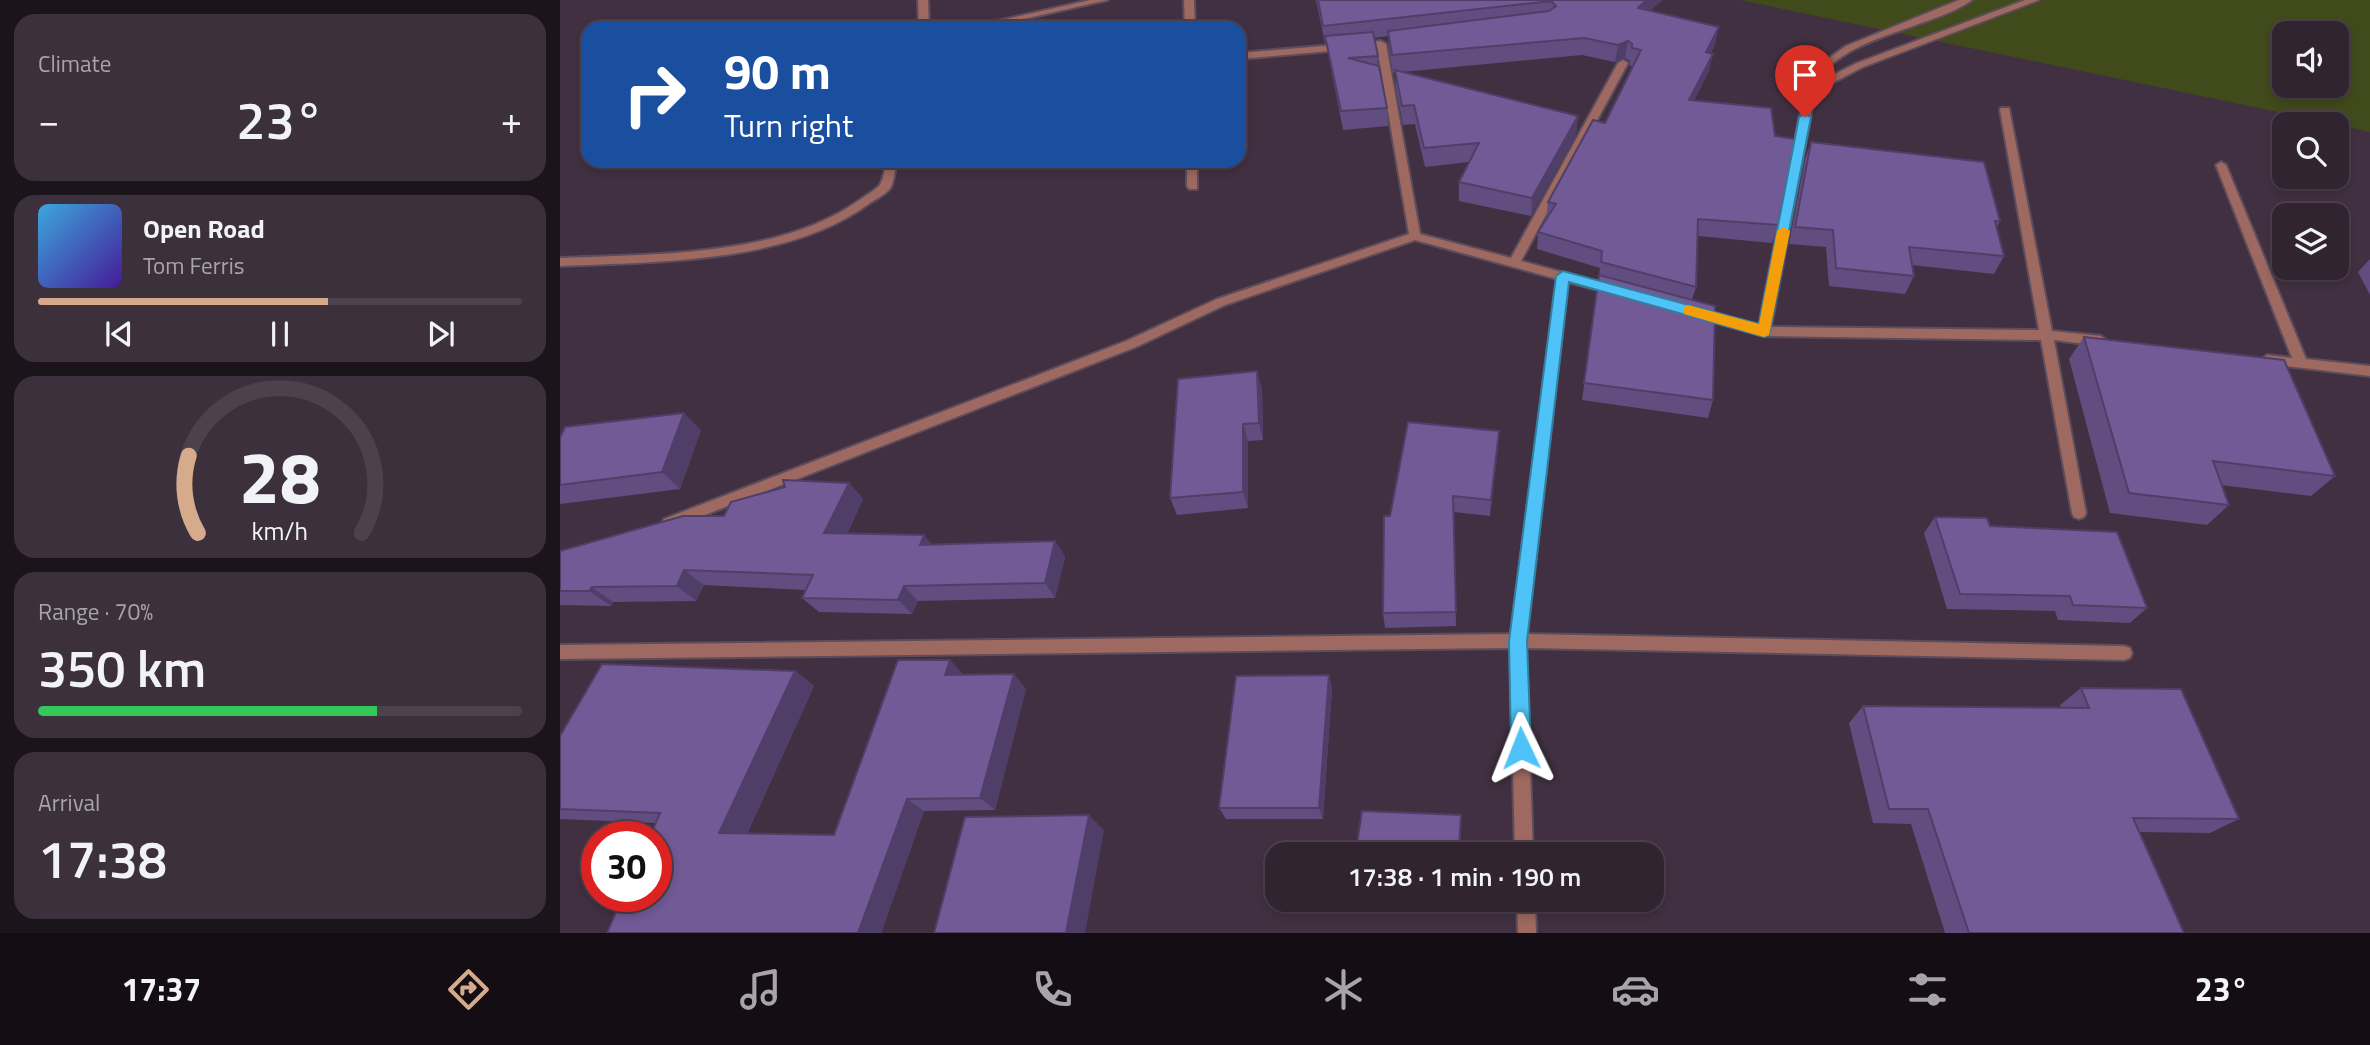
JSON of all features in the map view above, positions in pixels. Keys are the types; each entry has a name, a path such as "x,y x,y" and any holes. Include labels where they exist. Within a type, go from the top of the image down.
{"street":[{"path":"923,0 924,21"},
{"path":"1004,21 1103,0"},
{"path":"1189,0 1190,21"},
{"path":"1764,331 1810,90 1819,69 1849,48 1967,0"},
{"path":"1810,90 1860,65 2034,0"},
{"path":"1246,55 1395,43"},
{"path":"1381,44 1415,236"},
{"path":"1515,261 1623,63"},
{"path":"2005,110 2080,513"},
{"path":"2221,165 2301,364"},
{"path":"560,262 674,257 785,238 838,219 885,187 890,168"},
{"path":"1192,168 1193,186"},
{"path":"651,530 1131,344 1221,302 1415,236 1630,294"},
{"path":"1524,842 1518,641 1563,276"},
{"path":"1684,309 1764,331 2046,335 2113,343"},
{"path":"2247,358 2370,372"},
{"path":"560,652 1518,641 2124,653"},
{"path":"1526,912 1527,933"}],"green space":[{"path":"1740,0 2370,0 2370,132 2349,127 2349,112 2278,112"}],"building":[{"path":"1318,0 1646,0 1638,8 1719,27 1706,52 1713,54 1689,100 1771,108 1775,136 1795,139 1778,225 1698,219 1696,287 1601,262 1602,251 1538,232 1556,204 1548,202 1593,120 1605,123 1641,50 1632,48 1628,41 1618,45 1584,38 1392,55 1388,31 1549,11 1556,6 1551,1 1323,26"},
{"path":"1373,32 1378,56 1348,58 1379,66 1387,108 1341,111 1325,36"},
{"path":"1395,70 1578,116 1532,198 1459,182 1479,143 1424,148 1414,105 1402,106"},
{"path":"1811,142 1984,162 2000,221 1995,221 2004,256 1909,247 1914,276 1836,268 1833,230 1795,227"},
{"path":"1599,275 1715,306 1713,400 1584,383"},
{"path":"2084,337 2284,360 2335,476 2213,461 2229,505 2129,493"},
{"path":"1257,371 1259,423 1243,424 1243,492 1170,498 1178,379"},
{"path":"684,413 662,472 560,485 560,438 565,427"},
{"path":"1408,422 1499,431 1491,500 1453,496 1456,612 1383,613 1384,516 1390,516"},
{"path":"783,480 849,483 824,533 924,535 920,545 1055,541 1045,583 904,586 898,600 802,598 813,575 684,570 677,586 592,587 589,591 560,591 560,551 683,516 724,516 731,502 785,487"},
{"path":"1935,517 1987,518 1990,526 2117,532 2147,608 2073,605 2070,596 1960,594"},
{"path":"898,660 950,660 945,675 1014,674 980,798 907,799 858,933 607,933 616,912 672,912 672,821 657,821 660,813 560,809 560,736 602,664 795,671 719,833 834,835"},
{"path":"1329,675 1319,808 1219,808 1236,676"},
{"path":"2081,688 2181,689 2239,819 2133,818 2184,933 1969,933 1928,809 1889,809 1863,706 2089,708"},
{"path":"1362,811 1461,815 1459,842 1357,842"},
{"path":"1089,815 1066,933 934,933 965,817"}],"slow traffic":[{"path":"1688,310 1764,331 1783,231"}],"route":[{"path":"1521,748 1518,641 1563,276 1764,331 1805,117"}]}
